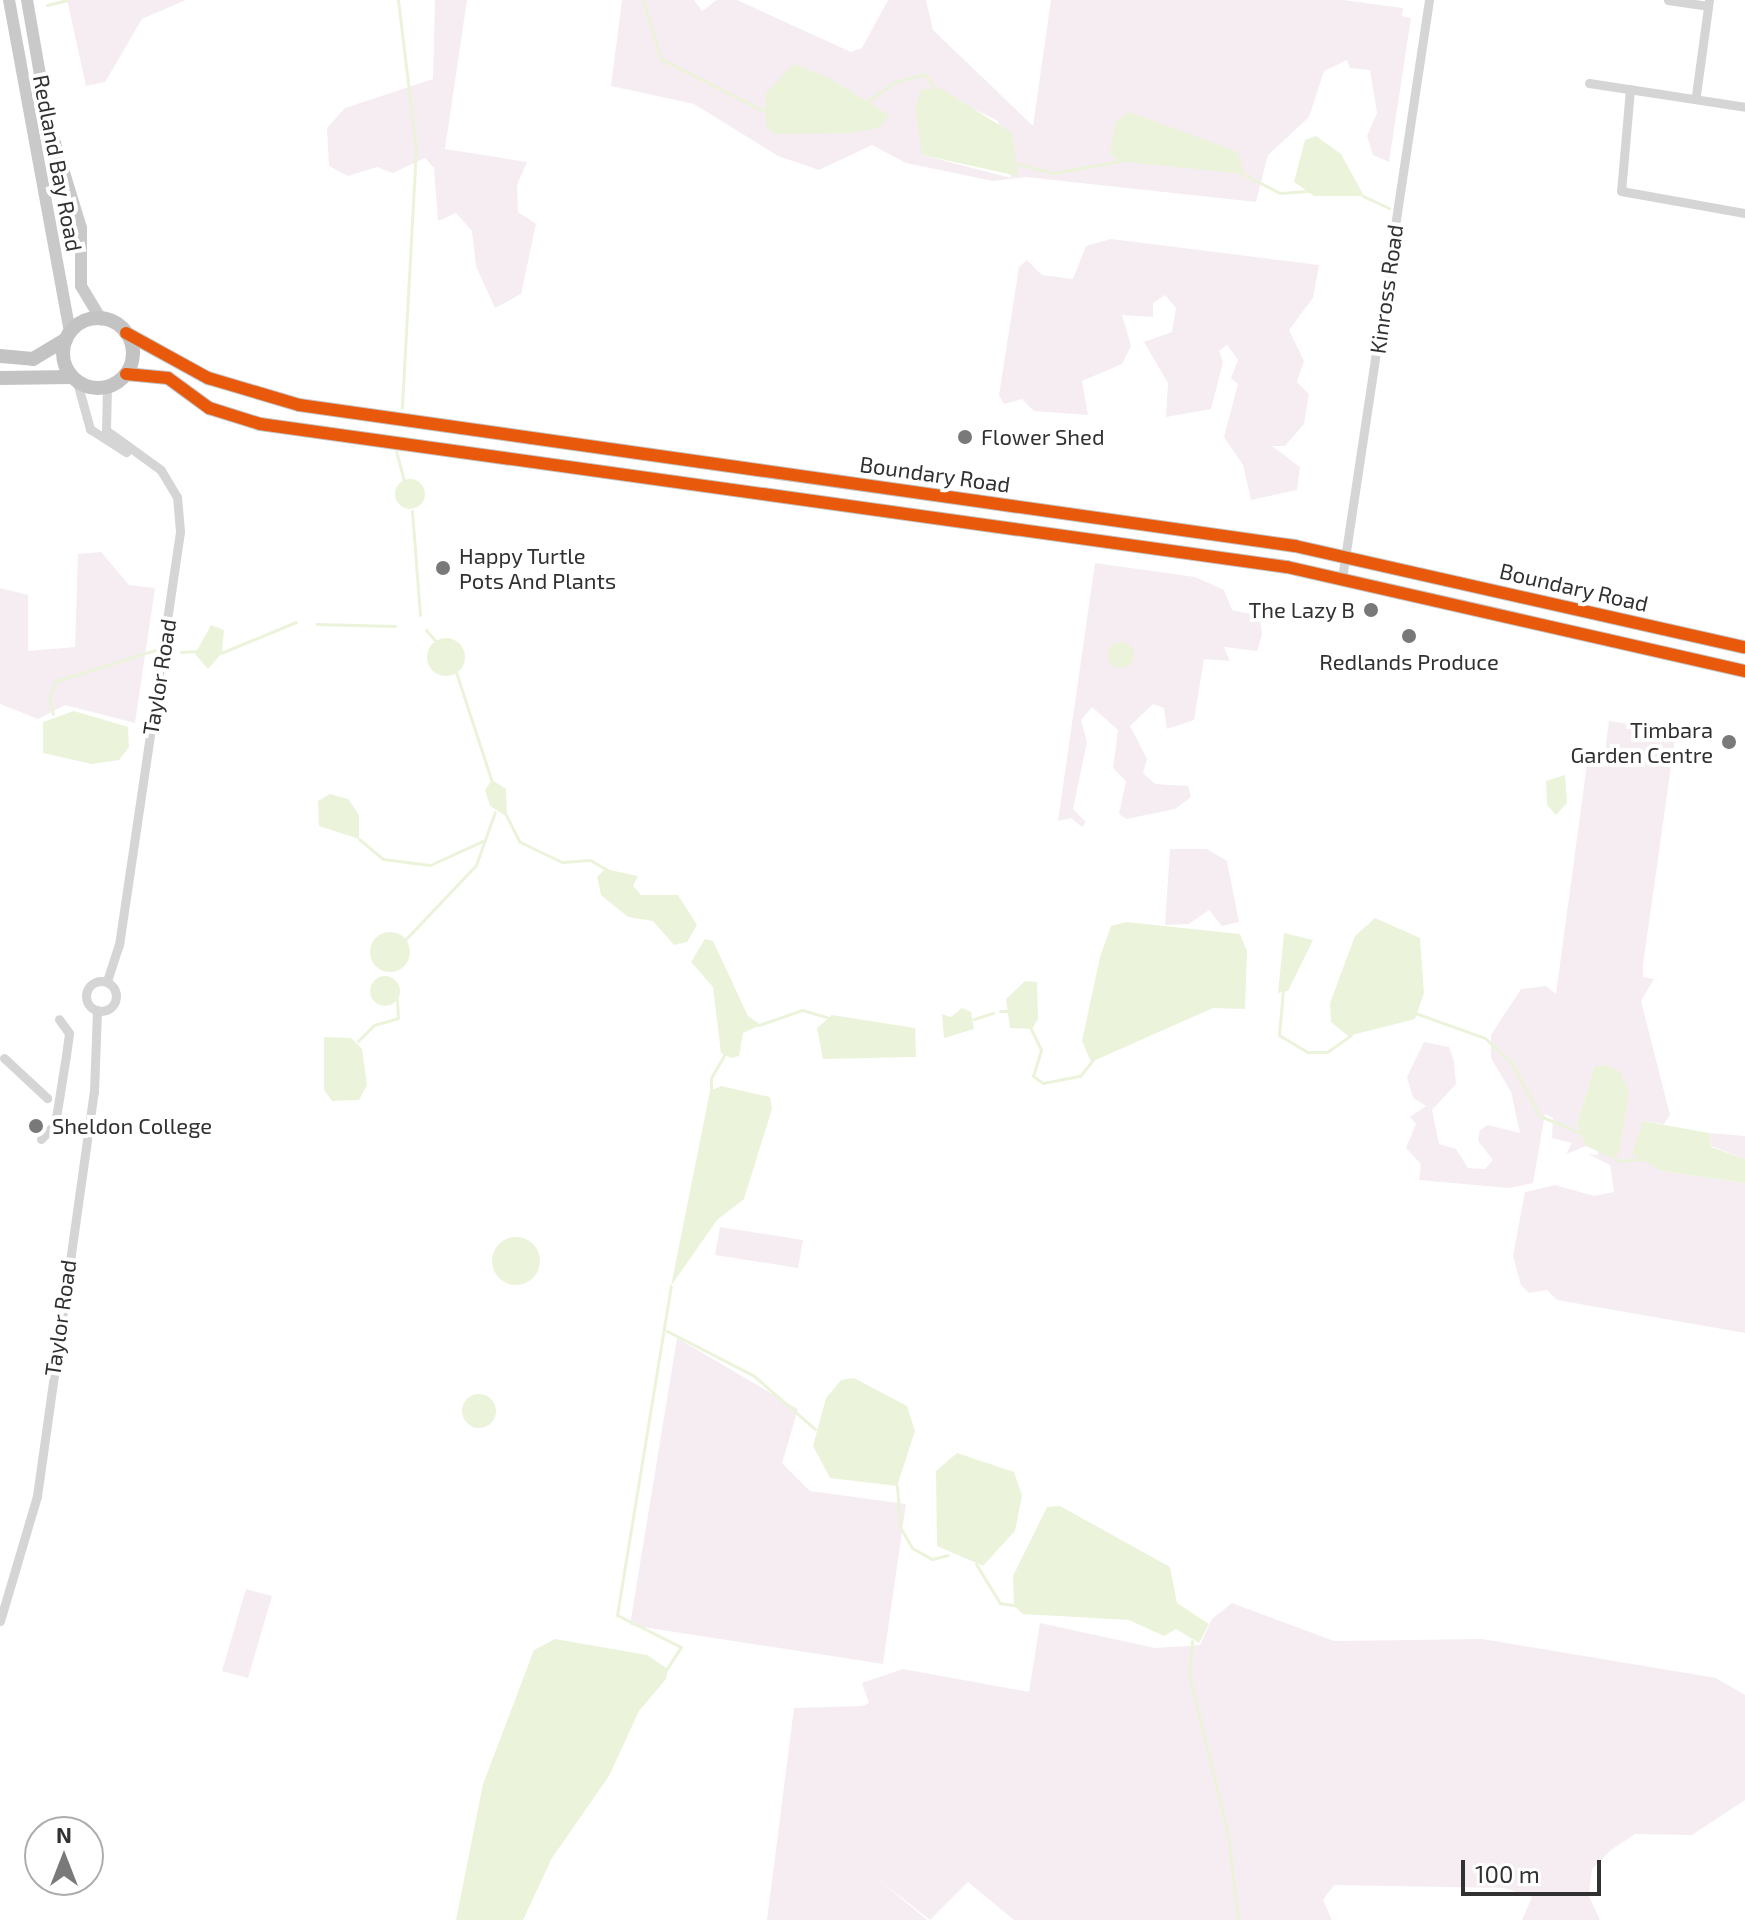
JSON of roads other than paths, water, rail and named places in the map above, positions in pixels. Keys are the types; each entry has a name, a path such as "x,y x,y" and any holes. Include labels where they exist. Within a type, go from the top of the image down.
{"highway":[{"path":"0,356 33,359 101,319 126,333 133,358 126,374 107,387 75,379 0,378"},
{"name":"Boundary Road","path":"126,333 208,378 299,405 1346,555 1745,647"},
{"path":"68,336 63,358 75,379"},
{"name":"Boundary Road","path":"126,374 168,378 209,408 260,424 1342,578 1745,671"}],"main road":[{"name":"Redland Bay Road","path":"9,0 68,336"},
{"name":"Redland Bay Road","path":"27,0 48,120 81,228 81,286 101,319"}],"street":[{"name":"Kinross Road","path":"1342,578 1429,0"},
{"path":"1668,0 1709,3 1696,95"},
{"path":"1589,83 1696,95 1745,107"},
{"path":"1630,89 1621,191 1745,213"},
{"path":"75,379 96,436 161,470"},
{"name":"Taylor Road","path":"107,387 106,430 161,470 177,497 180,531 119,945 107,981"},
{"path":"107,981 115,1003 97,1010 87,990 107,981"},
{"name":"Taylor Road","path":"0,1621 37,1496 94,1092 97,1010"},
{"path":"41,1139 55,1124 66,1055 69,1033 59,1019"},
{"path":"4,1058 47,1098"}],"waterway":[{"path":"47,5 67,0"},
{"path":"398,0 416,148 402,408"},
{"path":"643,0 661,59 768,113"},
{"path":"867,102 895,82 925,74 935,89"},
{"path":"1018,164 1054,173 1120,161"},
{"path":"1241,173 1280,193 1309,191"},
{"path":"1363,196 1389,208"},
{"path":"396,451 404,481"},
{"path":"412,511 420,615"},
{"path":"221,653 296,622"},
{"path":"317,624 395,626"},
{"path":"426,630 439,645"},
{"path":"53,714 49,697 56,681 159,649"},
{"path":"181,652 197,651"},
{"path":"456,672 492,782"},
{"path":"405,940 476,865 495,812"},
{"path":"506,815 520,842 562,862 590,860 607,870"},
{"path":"359,839 383,859 430,865 485,840"},
{"path":"1283,990 1279,1035 1307,1052 1327,1052 1351,1035"},
{"path":"358,1041 374,1025 398,1018 397,1000"},
{"path":"759,1025 802,1010 827,1017"},
{"path":"1000,1011 1008,1011"},
{"path":"974,1019 993,1013"},
{"path":"1415,1013 1485,1038 1511,1062 1540,1116 1581,1133"},
{"path":"1030,1027 1041,1050 1033,1076 1043,1083 1080,1076 1093,1060"},
{"path":"711,1094 711,1078 725,1054"},
{"path":"1610,1153 1618,1161 1643,1159"},
{"path":"666,1670 681,1647 617,1615 671,1286"},
{"path":"667,1331 754,1376 815,1429"},
{"path":"897,1486 900,1527 912,1548 932,1559 948,1555"},
{"path":"976,1564 1000,1603 1018,1606"},
{"path":"1192,1641 1189,1675 1228,1834 1238,1920"}],"place":[{"name":"Flower Shed","path":"965,437"},
{"name":"Happy Turtle Pots And Plants","path":"443,568"},
{"name":"The Lazy B","path":"1371,610"},
{"name":"Redlands Produce","path":"1409,636"},
{"name":"Timbara Garden Centre","path":"1729,742"},
{"name":"Sheldon College","path":"36,1126"}]}
